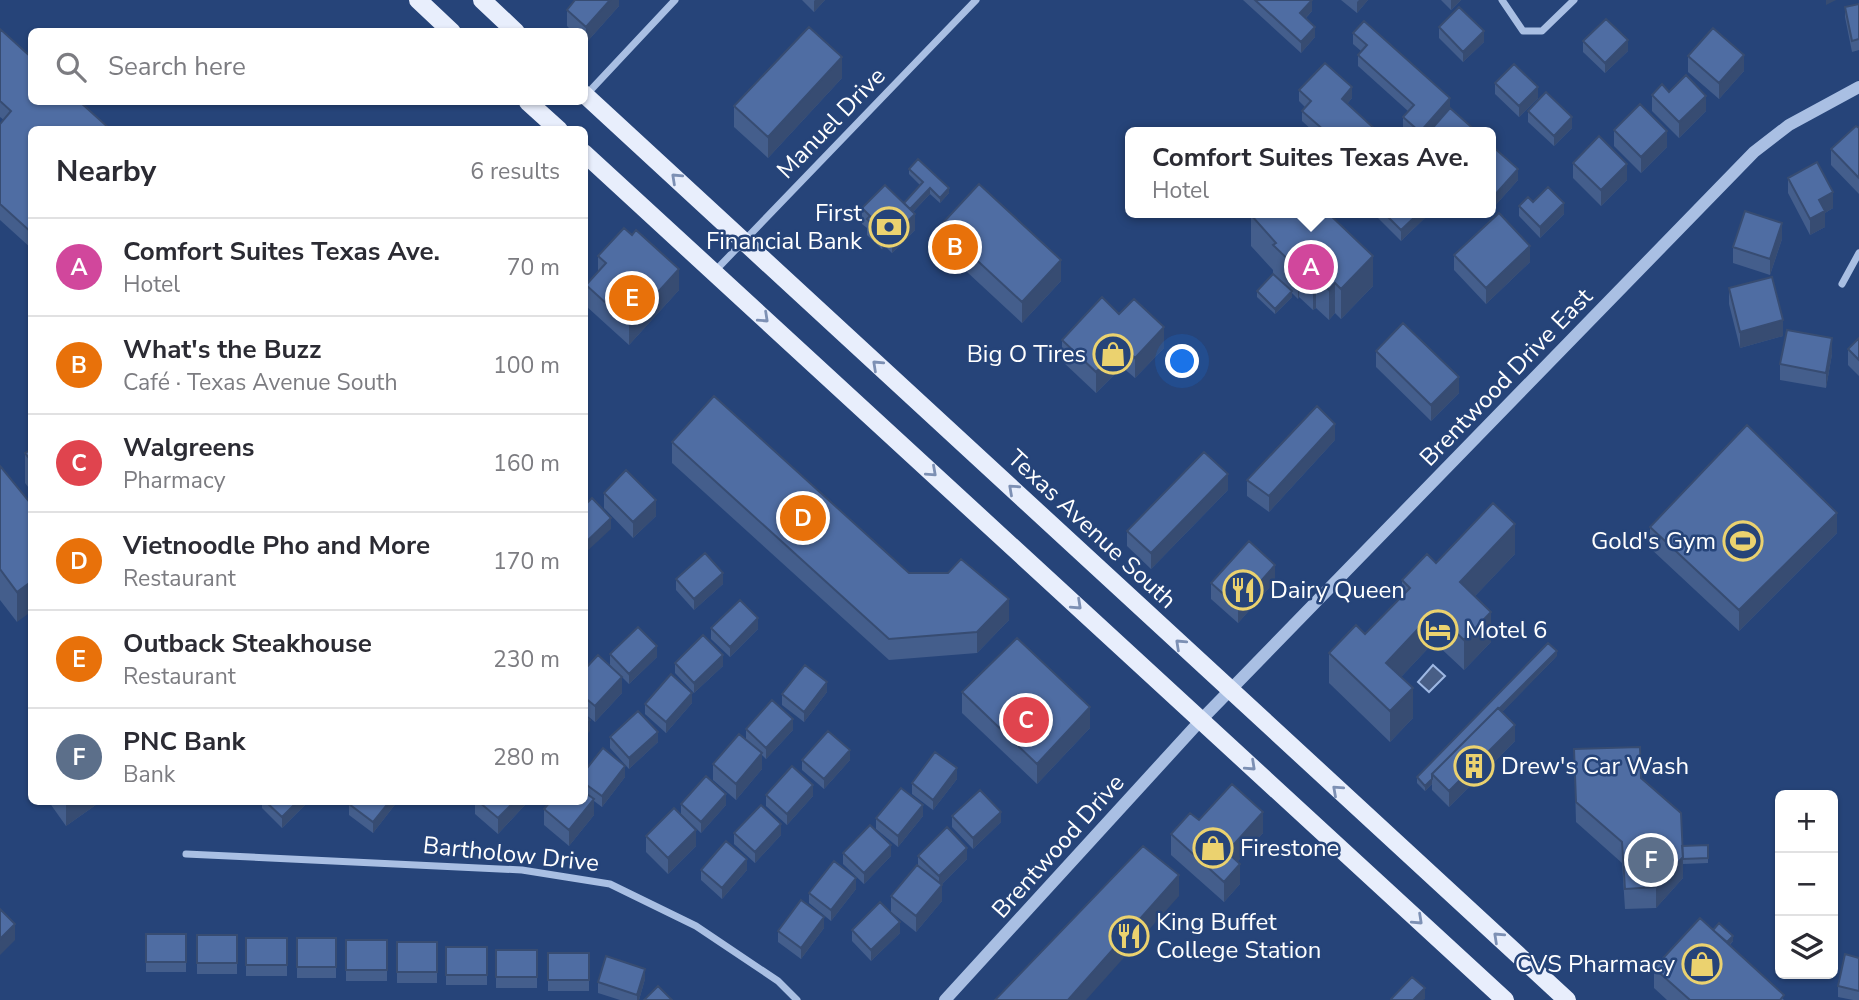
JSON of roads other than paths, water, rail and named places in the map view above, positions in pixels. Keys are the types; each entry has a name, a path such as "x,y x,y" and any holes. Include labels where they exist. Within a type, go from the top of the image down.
{"main road":[{"path":"418,0 448,28"},
{"path":"482,0 512,28"},
{"name":"Texas Avenue South","path":"588,98 1567,1000"},
{"path":"531,105 555,126"},
{"path":"588,157 1505,1000"}],"street":[{"path":"588,92 675,0"},
{"name":"Manuel Drive","path":"714,272 976,0"},
{"path":"1502,0 1523,31 1542,32 1574,0"},
{"name":"Brentwood Drive East","path":"1201,720 1754,152 1789,125 1859,87"},
{"path":"1842,284 1859,253"},
{"name":"Brentwood Drive","path":"945,1000 1201,720"},
{"name":"Bartholow Drive","path":"186,854 501,869 610,884 696,926 778,981 797,1000"}],"water":[{"path":"1433,665 1445,676 1429,692 1418,682"}],"place":[{"name":"First Financial Bank","path":"889,227"},
{"name":"What's the Buzz","path":"955,247"},
{"name":"Comfort Suites Texas Ave.","path":"1311,267"},
{"name":"Outback Steakhouse","path":"632,298"},
{"name":"Big O Tires","path":"1113,354"},
{"name":"Vietnoodle Pho and More","path":"803,518"},
{"name":"Gold's Gym","path":"1743,541"},
{"name":"Dairy Queen","path":"1243,590"},
{"name":"Motel 6","path":"1438,630"},
{"name":"Walgreens","path":"1026,720"},
{"name":"Drew's Car Wash","path":"1474,766"},
{"name":"Firestone","path":"1213,848"},
{"name":"PNC Bank","path":"1651,860"},
{"name":"King Buffet College Station","path":"1129,936"},
{"name":"CVS Pharmacy","path":"1702,964"}]}
